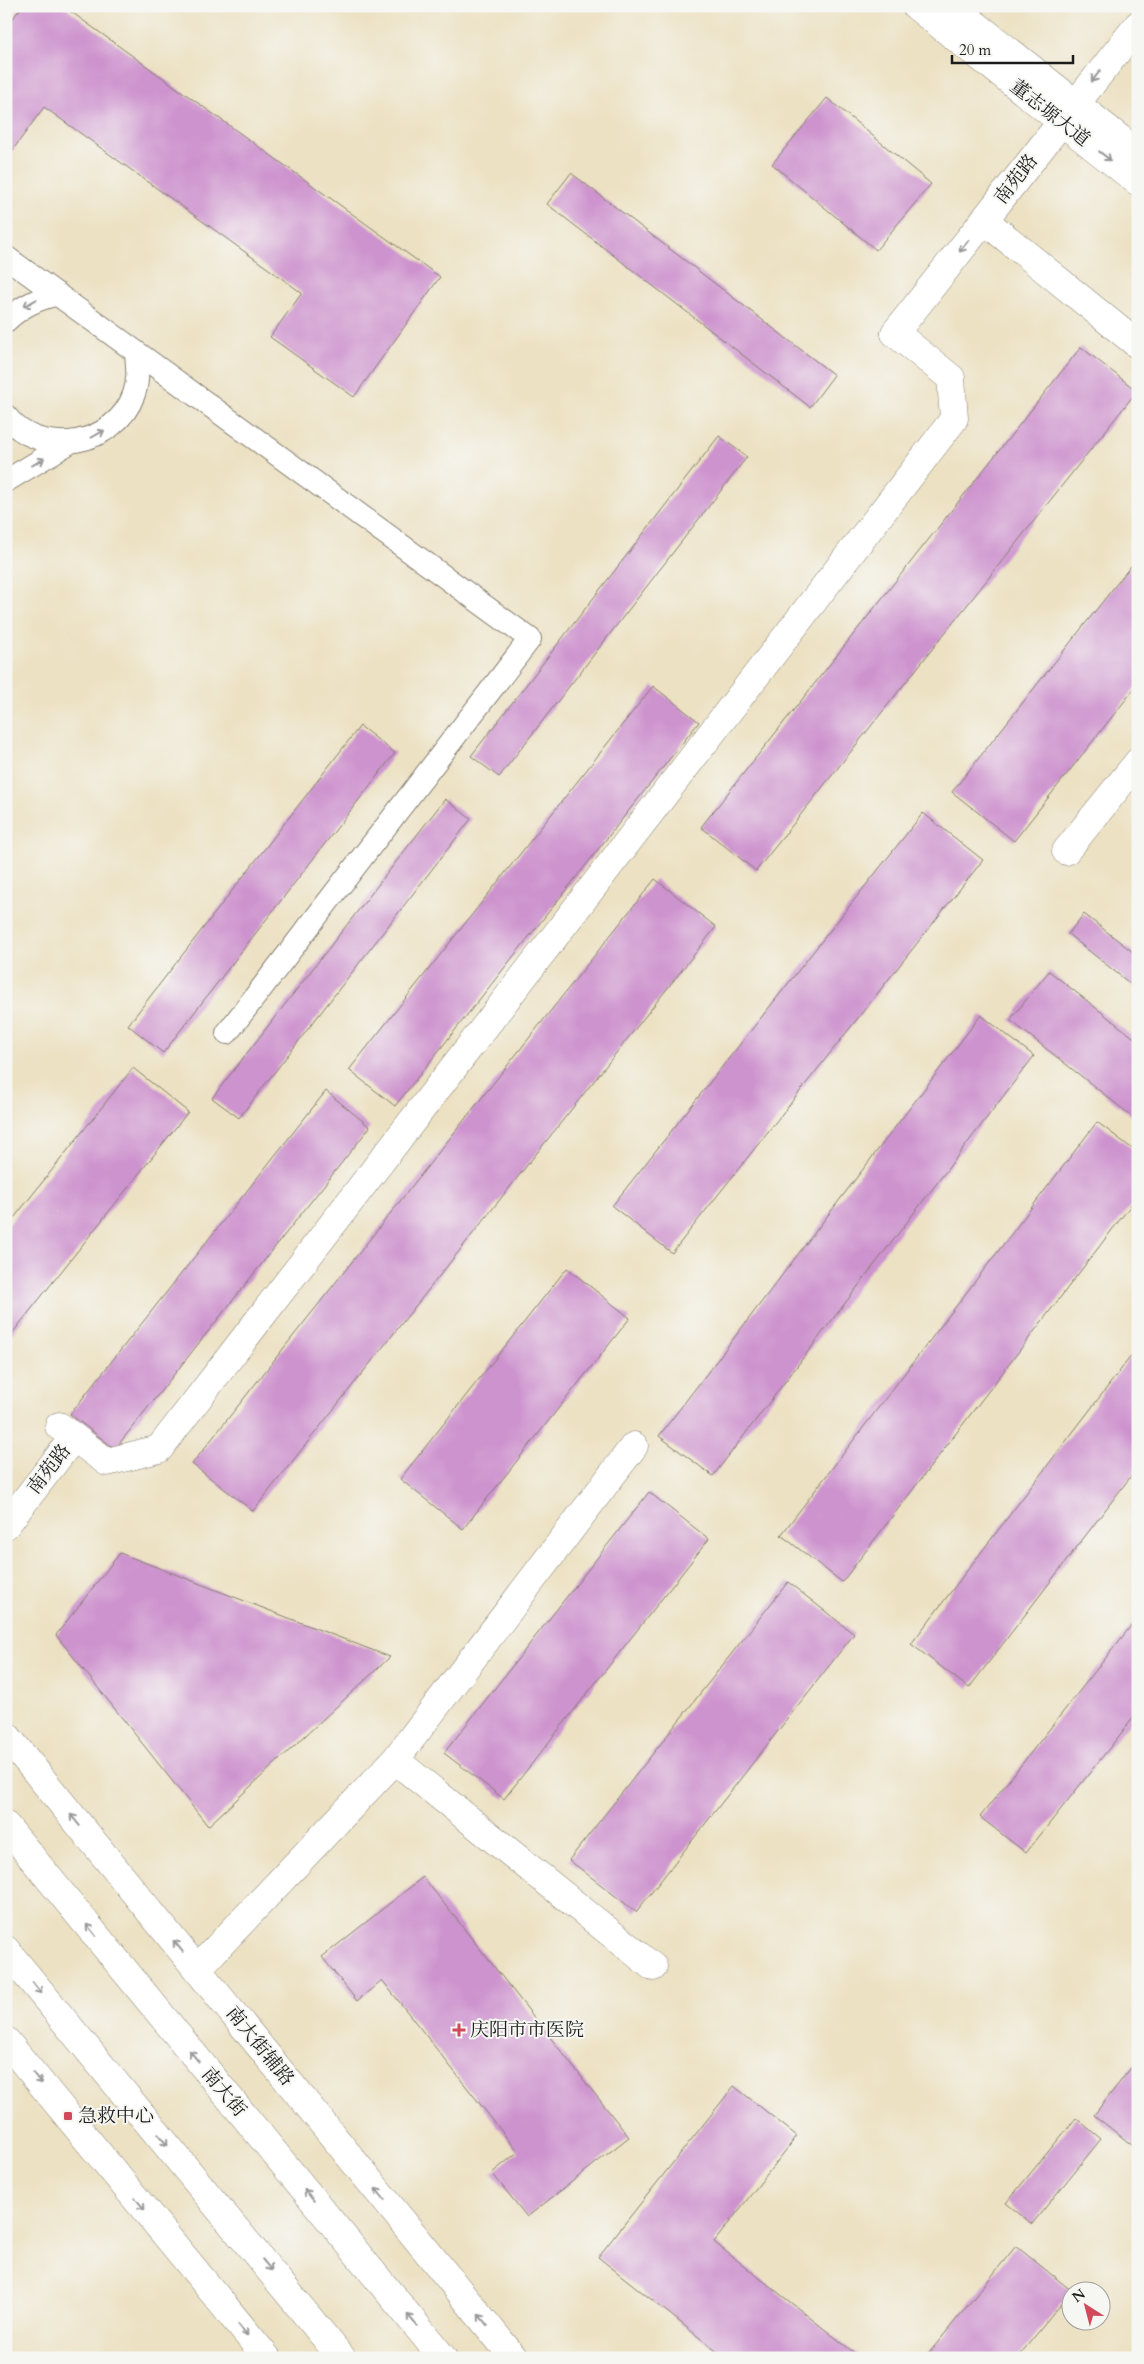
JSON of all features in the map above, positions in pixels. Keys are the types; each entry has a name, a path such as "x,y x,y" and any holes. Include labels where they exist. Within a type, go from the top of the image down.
{"street":[{"name":"董志塬大道","path":"916,6 1075,118 1138,153"},
{"name":"董志塬大道","path":"952,6 1075,118 1138,182"},
{"name":"南苑路","path":"66,1431 107,1462 159,1449 948,427 954,419 951,378 903,339 1075,118 1138,25"},
{"name":"南苑路","path":"1075,118 1138,54"},
{"path":"991,226 1138,344"},
{"path":"1066,851 1138,762"},
{"name":"南苑路","path":"6,1494 66,1431"},
{"name":"南苑路","path":"6,1525 66,1431"},
{"path":"197,1969 395,1760 634,1446"},
{"name":"南大街辅路","path":"6,1735 514,2358"},
{"path":"395,1760 653,1967"},
{"name":"南大街","path":"6,1826 443,2358"},
{"path":"6,1950 342,2358"},
{"path":"6,2041 267,2358"}],"lane":[{"path":"6,257 530,639 227,1033"},
{"path":"6,321 18,310 37,299 58,294"},
{"path":"6,416 28,434 48,442 69,443 90,438 103,432 123,413 134,394 138,373 136,352"},
{"path":"6,481 69,443"}],"building":[{"path":"22,6 63,6 440,277 354,397 270,337 302,293 44,107 12,151 6,147 6,28"},
{"path":"827,98 931,184 876,250 772,164"},
{"path":"571,173 834,375 810,407 547,204"},
{"path":"1081,347 1137,391 756,871 701,827"},
{"path":"719,436 747,457 499,777 471,756"},
{"path":"1138,557 1138,684 1014,841 952,792"},
{"path":"653,686 699,722 395,1106 349,1070"},
{"path":"360,726 395,753 163,1053 128,1025"},
{"path":"445,799 471,819 239,1118 212,1098"},
{"path":"923,813 983,860 672,1253 612,1206"},
{"path":"655,879 716,927 253,1511 192,1464"},
{"path":"1084,914 1138,956 1138,990 1068,934"},
{"path":"1049,971 1138,1041 1138,1121 1010,1020"},
{"path":"981,1015 1034,1056 713,1476 659,1436"},
{"path":"133,1068 188,1112 6,1341 6,1228"},
{"path":"326,1091 370,1127 115,1449 70,1414"},
{"path":"1097,1122 1138,1153 1138,1196 842,1582 781,1535"},
{"path":"567,1268 630,1318 463,1529 400,1479"},
{"path":"1138,1347 1138,1467 969,1688 911,1644"},
{"path":"649,1492 709,1539 504,1799 444,1753"},
{"path":"120,1553 390,1657 208,1826 56,1635"},
{"path":"788,1582 854,1634 636,1912 569,1860"},
{"path":"1138,1617 1138,1712 1026,1853 980,1817"},
{"path":"423,1877 629,2137 527,2217 492,2173 518,2152 382,1980 357,2001 322,1957"},
{"path":"1134,2064 1138,2067 1138,2150 1094,2115"},
{"path":"734,2086 797,2136 714,2242 861,2358 725,2358 598,2257"},
{"path":"1076,2118 1101,2139 1032,2224 1006,2203"},
{"path":"1016,2246 1062,2283 1062,2303 1017,2358 925,2358"}],"place":[{"name":"庆阳市市医院","path":"459,2030"},
{"name":"急救中心","path":"68,2116"}]}
